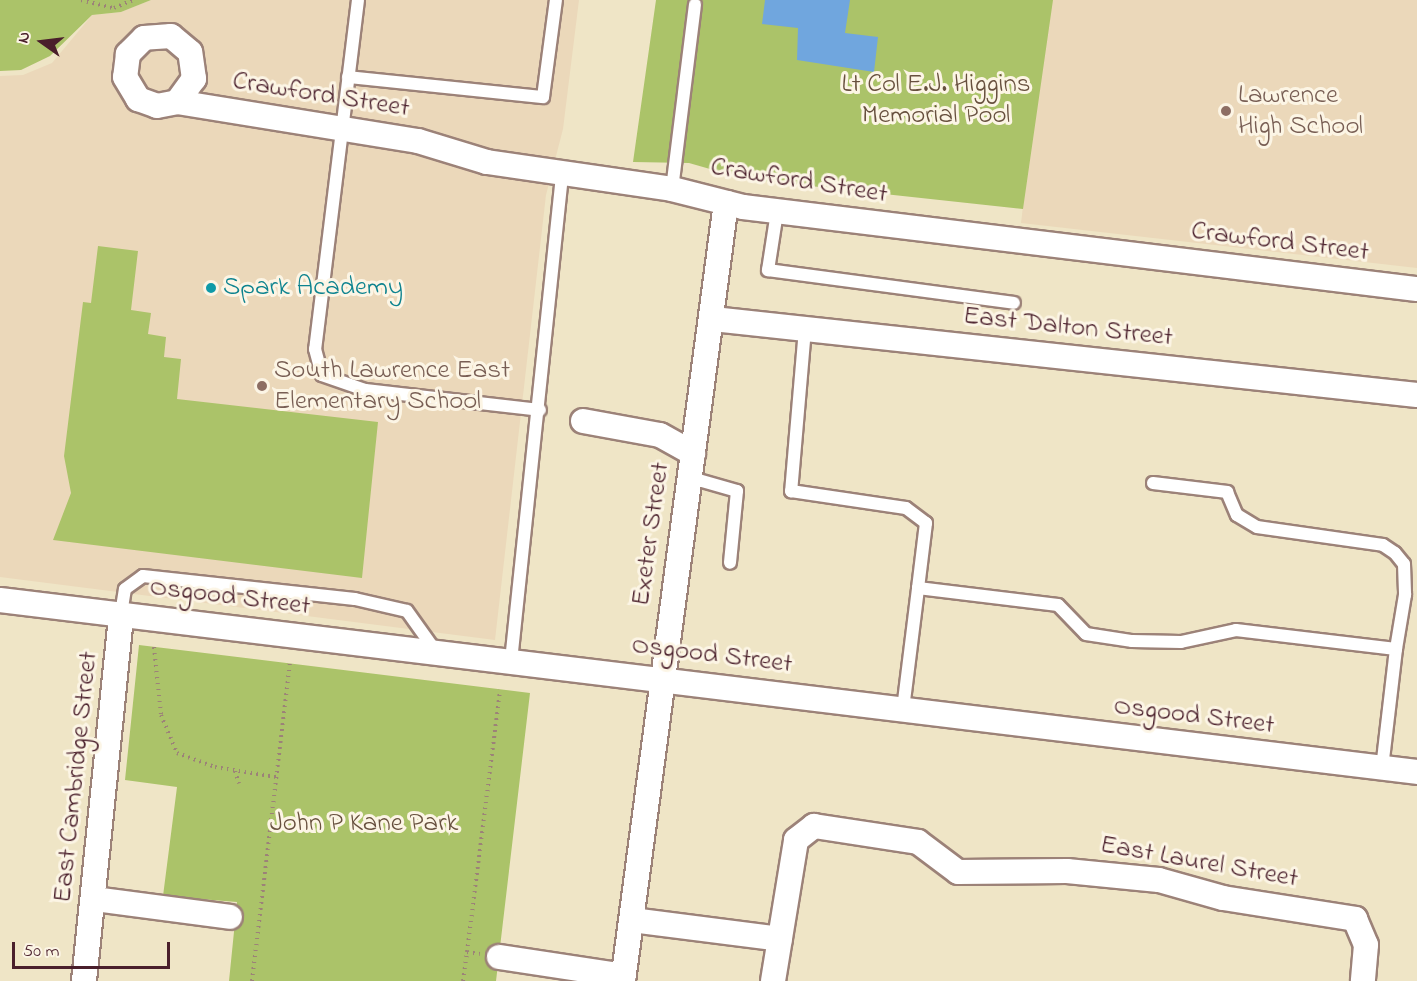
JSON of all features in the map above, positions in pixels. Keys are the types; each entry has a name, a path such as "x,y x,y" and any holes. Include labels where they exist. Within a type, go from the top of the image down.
{"street":[{"name":"Crawford Street","path":"177,102 418,141 562,177 672,189 726,203 777,212 1417,289"},
{"name":"Exeter Street","path":"623,978 688,477 713,319 726,203"},
{"name":"East Dalton Street","path":"713,319 1417,395"},
{"path":"583,421 660,435 693,453"},
{"name":"Osgood Street","path":"0,600 1417,772"},
{"name":"East Cambridge Street","path":"84,981 121,614"},
{"name":"East Laurel Street","path":"780,939 796,840 814,826 918,842 958,872 1067,871 1159,880 1223,898 1355,919 1366,945 1363,981"},
{"path":"94,899 230,916"},
{"path":"632,920 780,939 773,981"},
{"path":"499,957 623,978"}],"lane":[{"path":"358,0 315,349 322,375 365,390 540,410"},
{"path":"348,77 543,97 556,0"},
{"path":"672,189 695,4"},
{"path":"511,661 540,410 562,177"},
{"path":"777,212 768,270 1014,303"},
{"path":"805,329 791,491 906,508 926,523 903,709"},
{"path":"688,477 737,491 730,563"},
{"path":"1153,483 1227,492 1237,515 1257,527 1383,545 1395,553 1404,564 1405,595 1396,649 1382,769"},
{"path":"121,614 125,589 142,576 355,599 407,611 437,652"},
{"path":"918,588 1058,605 1086,634 1132,641 1181,642 1236,630 1396,649"}],"path":[{"path":"81,0 89,6 133,0"},
{"path":"154,647 161,715 177,753 235,771 276,777"},
{"path":"252,981 290,661"},
{"path":"463,981 500,690"},
{"path":"235,771 239,783"},
{"path":"467,952 499,957"}],"shaded area":[{"name":"South Lawrence East Elementary School","path":"151,0 579,0 563,129 546,195 495,640 0,577 0,76 23,75 52,63 92,15 121,12"},
{"name":"Lawrence High School","path":"1048,0 1417,0 1417,268 1021,223"}],"green space":[{"path":"0,0 151,0 121,12 92,15 50,56 21,70 0,71"},
{"name":"Lt Col E.J. Higgins Memorial Pool","path":"656,0 1053,0 1023,209 745,179 689,163 633,162"},
{"path":"98,246 138,251 131,310 151,313 148,334 166,337 164,357 181,359 177,399 378,422 362,578 53,540 71,493 64,456 83,302 91,303"},
{"name":"John P Kane Park","path":"139,645 530,693 496,981 229,981 237,902 163,896 177,787 125,780"}],"water":[{"path":"765,0 850,0 845,33 878,37 874,72 797,60 798,28 762,24"}],"place":[{"name":"Lawrence High School","path":"1226,111"},
{"name":"Spark Academy","path":"211,288"},
{"name":"South Lawrence East Elementary School","path":"262,386"}]}
